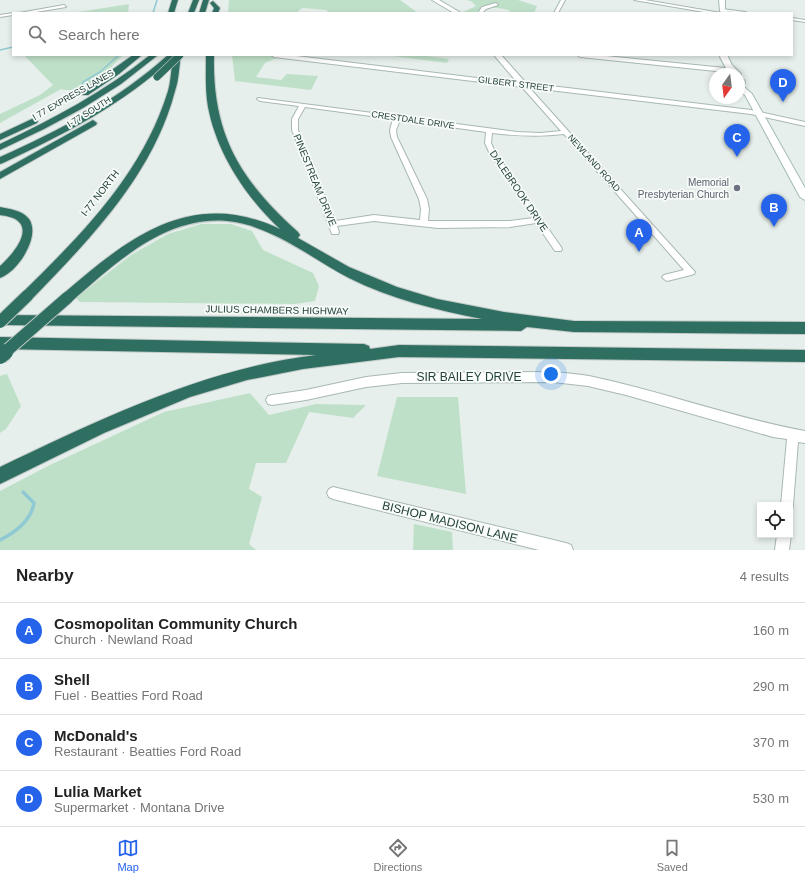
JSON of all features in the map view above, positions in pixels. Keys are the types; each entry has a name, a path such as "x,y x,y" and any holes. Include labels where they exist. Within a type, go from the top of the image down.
{"highway":[{"path":"171,12 175,0"},
{"path":"179,0 179,12"},
{"path":"191,12 196,0"},
{"path":"202,12 206,0"},
{"path":"210,12 213,1"},
{"path":"213,1 216,8 215,12"},
{"path":"0,136 38,120 72,102 109,78 137,56"},
{"name":"I 77 EXPRESS LANES","path":"0,147 58,118 113,86 153,56"},
{"path":"0,161 94,114 157,73 171,56"},
{"name":"I-77 NORTH","path":"0,321 61,261 96,222 142,159 156,133 170,100 176,76 177,56"},
{"name":"I-77 SOUTH","path":"0,176 92,124 132,97 157,73 179,56"},
{"path":"210,56 209,78 212,106 216,122 232,160 252,192 270,214 308,248"},
{"path":"0,143 58,118"},
{"path":"0,172 13,168"},
{"path":"0,211 20,217 26,224 28,233 26,244 18,256 0,273"},
{"path":"0,356 104,266 133,245 159,230 192,219 224,216 246,220 273,230 363,279 399,293 460,309 555,325 805,328"},
{"name":"JULIUS CHAMBERS HIGHWAY","path":"0,321 440,326 555,325"},
{"path":"0,343 278,347 399,351 805,356"},
{"path":"0,476 99,428 190,391 276,368 399,351"}],"main road":[{"path":"722,0 722,12"},
{"path":"725,56 724,57 731,68"},
{"path":"745,92 748,94 805,197"}],"street":[{"path":"435,0 456,12"},
{"path":"557,12 563,0"},
{"path":"636,0 722,12"},
{"path":"481,12 484,8 496,4"},
{"path":"27,12 64,6"},
{"path":"0,16 12,14"},
{"path":"793,19 805,21"},
{"name":"GILBERT STREET","path":"282,56 758,113 805,124"},
{"name":"NEWLAND ROAD","path":"498,56 691,272 667,277"},
{"path":"588,56 709,72"},
{"name":"CRESTDALE DRIVE","path":"260,99 529,135 566,132"},
{"name":"PINESTREAM DRIVE","path":"303,105 295,119 295,130 336,232"},
{"path":"397,118 393,130 394,137 423,199 425,209 424,224"},
{"name":"DALEBROOK DRIVE","path":"489,130 488,144 492,152 558,249"},
{"path":"332,224 374,218 424,224 490,225 539,220"},
{"name":"SIR BAILEY DRIVE","path":"272,400 306,395 366,382 402,378 553,377 588,381 626,390 773,431 799,436"},
{"path":"787,502 799,436"},
{"name":"BISHOP MADISON LANE","path":"333,493 566,550"},
{"path":"782,550 784,538"}],"green space":[{"path":"229,0 400,0 417,12 328,12 327,10 302,8 297,12 228,12"},
{"path":"466,0 518,0 537,6 534,12 510,12 509,10 501,8 487,8 477,12 463,12 476,6 471,1"},
{"path":"129,4 128,12 79,12"},
{"path":"25,56 122,56 103,75 87,86 79,89 61,89 0,123 0,114 40,95 53,85"},
{"path":"232,56 282,56 265,63 256,77 281,80 287,74 318,76 311,90 235,81"},
{"path":"393,56 427,56 449,59 447,63"},
{"path":"201,224 231,224 252,231 263,250 313,273 319,286 315,301 295,304 80,302 76,298 131,255 168,234"},
{"path":"7,374 21,406 6,429 0,433 0,376"},
{"path":"250,393 269,415 316,404 366,405 353,418 309,412 286,463 256,463 249,489 262,497 249,544 256,550 0,550 0,491 50,465 164,412"},
{"path":"397,397 458,397 466,494 377,476"},
{"path":"414,524 452,532 453,550 413,550"}],"waterway":[{"path":"153,12 157,0"},
{"path":"0,50 12,47"},
{"path":"80,88 83,82 100,72 118,56"},
{"path":"0,540 17,530 30,515 34,503 23,492"}],"place":[{"name":"Lulia Market","path":"783,102"},
{"name":"McDonald's","path":"737,157"},
{"name":"Memorial Presbyterian Church","path":"737,188"},
{"name":"Shell","path":"774,227"},
{"name":"Cosmopolitan Community Church","path":"639,252"}]}
